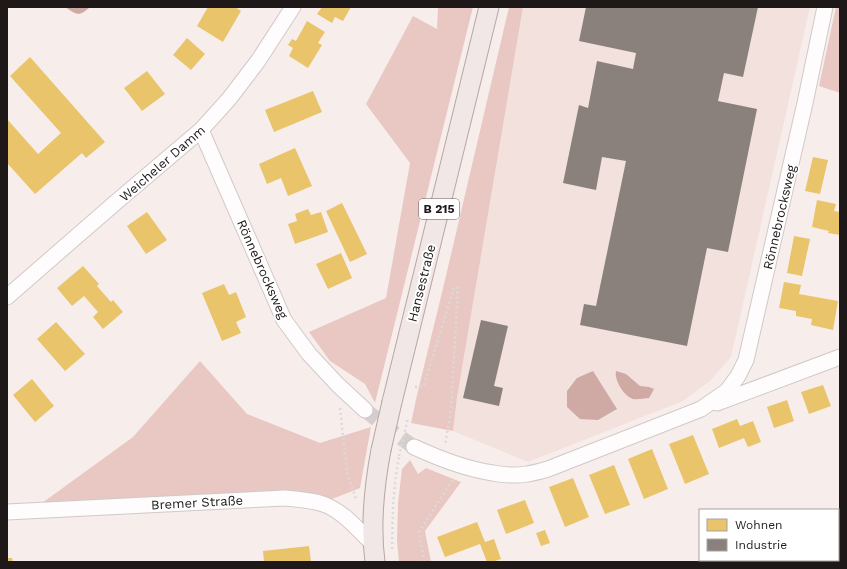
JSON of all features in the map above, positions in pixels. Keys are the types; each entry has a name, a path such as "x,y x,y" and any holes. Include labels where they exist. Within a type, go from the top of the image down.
{"main road":[{"name":"Hansestraße","path":"375,562 372,543 372,518 377,469 488,7"}],"street":[{"name":"Weicheler Damm","path":"7,297 201,130 229,99 258,61 293,7"},
{"name":"Rönnebrocksweg","path":"701,409 727,391 738,376 746,360 805,103 825,7"},
{"name":"Rönnebrocksweg","path":"201,130 284,320 309,354 338,385 365,410"},
{"name":"Rönnebrocksweg","path":"414,447 462,467 482,472 506,475 526,475 548,469 701,409 840,357"},
{"name":"Bremer Straße","path":"7,512 285,498 322,504 336,510 347,518 372,543"}],"path":[{"path":"415,388 424,386 454,287 458,288 452,410 442,459"},
{"path":"338,385 347,472"},
{"path":"393,556 393,506 395,483 409,413"},
{"path":"424,562 419,532 462,467"}],"shaded area":[{"path":"65,7 90,7 78,14"},
{"path":"438,7 473,7 375,403 365,384 330,361 309,332 386,298 410,163 366,104 413,16 437,29"},
{"path":"509,7 523,7 457,398 453,431 411,423"},
{"path":"523,7 810,7 731,357 710,381 683,401 528,462 453,431 457,398"},
{"path":"836,7 840,7 840,93 819,86"},
{"path":"200,361 247,414 320,443 371,427 360,488 322,503 31,511 133,437"},
{"path":"593,371 617,409 598,420 580,419 567,407 567,391 577,378"},
{"path":"616,371 626,374 640,386 654,389 649,398 633,399 626,395 618,383"},
{"path":"410,460 418,474 426,468 461,482 425,531 431,562 399,562 397,541 398,503 402,469"},
{"path":"839,520 840,562 727,562 839,561"}],"building: Wohnen":[{"path":"208,7 235,7 241,11 223,42 197,26"},
{"path":"322,7 351,7 343,21 335,17 332,23 317,14"},
{"path":"307,21 325,32 318,43 322,45 308,68 289,56 293,48 288,45 292,39 296,41"},
{"path":"187,38 205,54 191,70 173,55"},
{"path":"30,57 105,142 86,158 82,153 35,194 7,163 7,119 38,154 61,133 10,76"},
{"path":"147,71 165,94 142,111 124,88"},
{"path":"313,91 322,112 274,132 265,110"},
{"path":"295,148 312,186 288,196 281,178 267,184 259,164"},
{"path":"813,157 828,160 820,194 805,191"},
{"path":"817,200 836,204 834,211 840,212 840,235 828,233 829,231 812,227"},
{"path":"342,203 367,254 350,262 326,211"},
{"path":"308,209 311,215 321,212 328,232 295,244 288,224 297,221 295,214"},
{"path":"147,212 167,240 146,254 127,226"},
{"path":"794,236 810,239 802,276 787,273"},
{"path":"341,253 352,278 328,289 316,264"},
{"path":"83,266 99,284 97,286 111,302 113,300 123,312 103,329 93,317 98,312 84,296 72,306 57,288"},
{"path":"784,282 801,285 799,294 838,301 833,330 811,325 812,319 796,316 796,311 779,308"},
{"path":"224,284 229,295 236,292 246,317 236,322 241,333 222,341 202,293"},
{"path":"56,322 85,354 65,371 37,339"},
{"path":"32,379 54,406 35,422 13,395"},
{"path":"823,385 831,406 809,414 801,392"},
{"path":"787,400 794,421 774,428 767,407"},
{"path":"737,419 740,426 753,421 761,442 748,447 744,438 719,448 712,429"},
{"path":"693,435 709,474 685,484 669,444"},
{"path":"652,449 668,489 644,499 628,459"},
{"path":"614,465 630,505 605,514 589,475"},
{"path":"573,478 589,517 565,527 549,487"},
{"path":"525,500 534,523 506,534 497,510"},
{"path":"477,522 485,542 494,539 501,559 487,562 480,544 445,557 437,537"},
{"path":"545,530 550,543 541,546 536,533"},
{"path":"309,546 311,562 264,562 263,551"},
{"path":"7,558 12,558 13,562 7,562"}],"building: Industrie":[{"path":"586,7 758,7 743,77 724,73 718,101 757,109 728,252 707,248 687,346 580,325 584,304 596,306 626,161 602,157 596,190 563,183 579,105 588,108 597,61 633,69 636,53 579,41"},
{"path":"481,320 508,326 494,386 503,388 499,406 463,398"}],"tunnel":[{"path":"365,410 414,447"}]}
